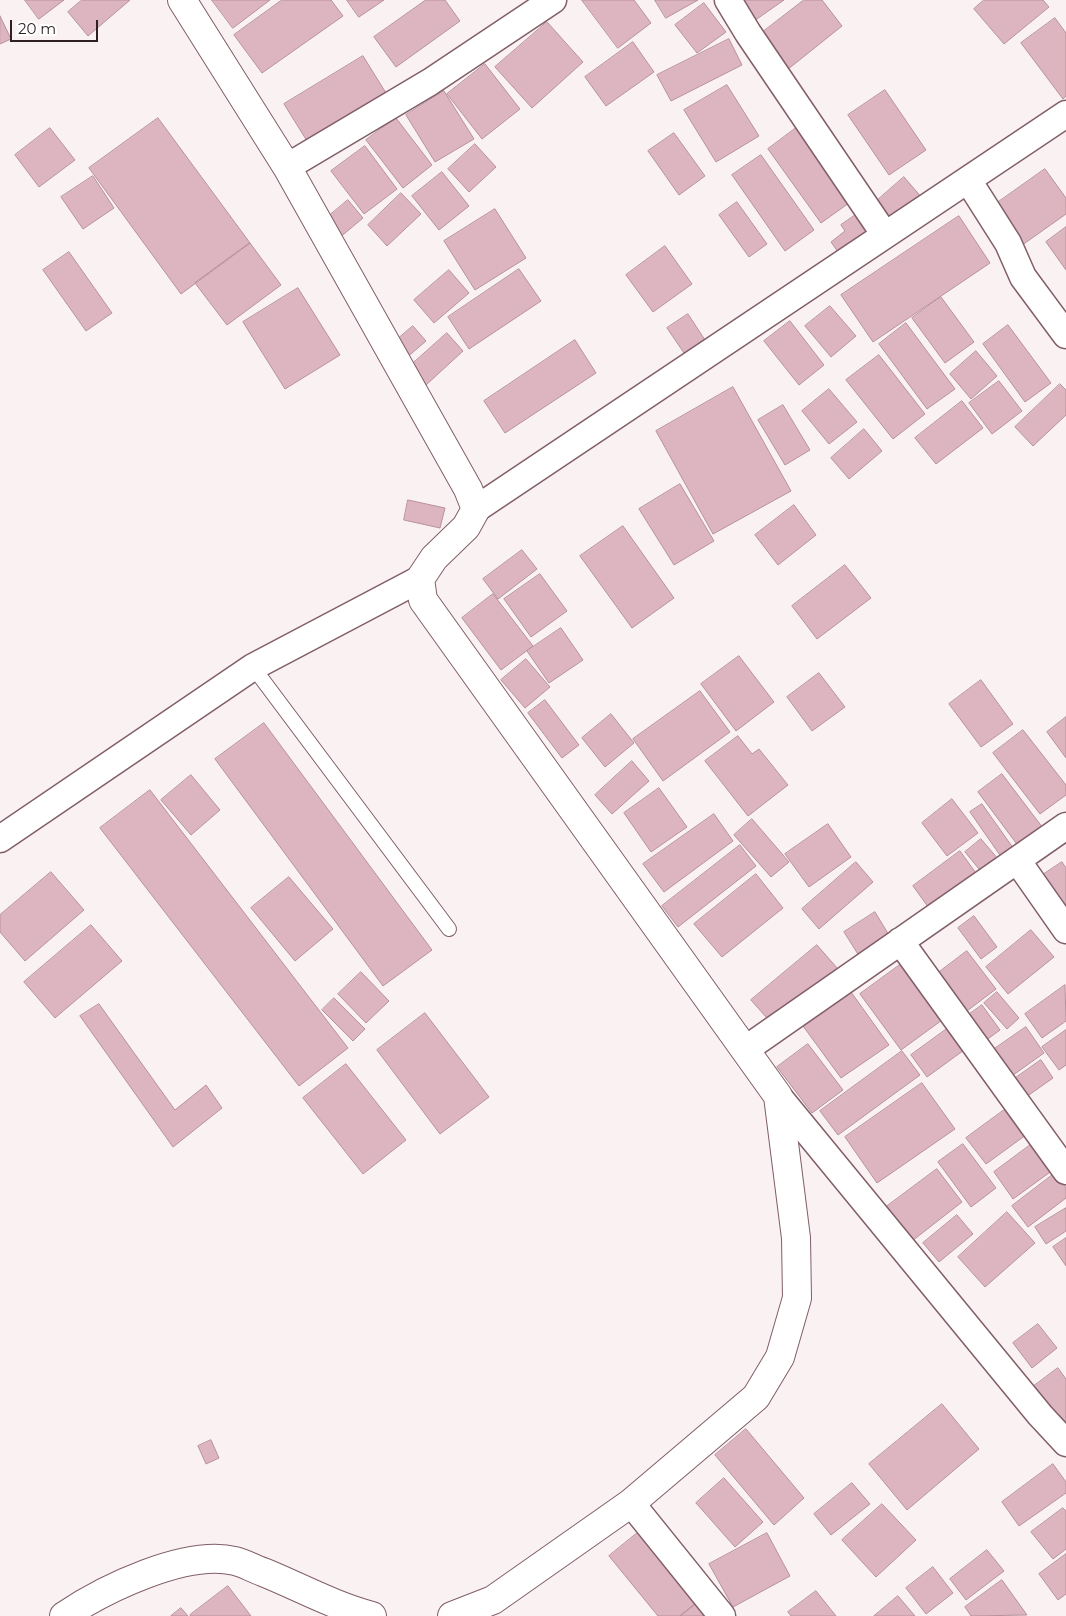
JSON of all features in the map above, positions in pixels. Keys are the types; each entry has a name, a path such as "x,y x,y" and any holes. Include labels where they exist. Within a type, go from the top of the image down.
{"street":[{"path":"182,0 287,167 468,489 476,509"},
{"path":"287,167 430,82 553,0"},
{"path":"728,0 748,33 885,235"},
{"path":"0,839 253,667 420,579 434,558 466,527 476,509 1066,114"},
{"path":"968,180 1008,243 1023,277 1066,335"},
{"path":"420,579 424,600 778,1096 1040,1415 1066,1443"},
{"path":"746,1049 1066,826"},
{"path":"1017,860 1066,930"},
{"path":"900,941 1066,1170"},
{"path":"452,1616 493,1600 631,1503 756,1397 780,1357 797,1298 796,1238 778,1096"},
{"path":"631,1503 722,1616"},
{"path":"64,1616 83,1604 132,1580 190,1560 234,1561 347,1610 372,1616"}],"lane":[{"path":"253,667 449,929"}],"building":[{"path":"25,0 64,0 39,19"},
{"path":"82,0 130,0 88,36 68,12"},
{"path":"212,0 270,0 233,28"},
{"path":"282,0 331,0 343,16 262,73 234,35"},
{"path":"347,0 384,0 359,17"},
{"path":"426,0 445,0 460,21 396,67 374,37"},
{"path":"582,0 634,0 651,23 618,48"},
{"path":"655,0 698,0 666,18"},
{"path":"740,0 784,0 754,21"},
{"path":"804,0 822,0 842,26 787,70 759,35"},
{"path":"984,0 1043,0 1049,7 1004,44 974,9"},
{"path":"704,3 726,32 697,53 675,25"},
{"path":"0,16 11,39 0,44"},
{"path":"1055,18 1066,33 1066,96 1063,99 1021,43"},
{"path":"547,22 583,62 532,108 495,67"},
{"path":"729,39 742,65 671,101 657,75"},
{"path":"633,42 654,72 606,106 585,77"},
{"path":"363,56 386,93 307,141 284,104"},
{"path":"485,64 520,109 482,139 447,94"},
{"path":"727,85 759,136 716,162 684,110"},
{"path":"885,90 926,150 889,175 848,115"},
{"path":"444,91 474,139 435,162 406,115"},
{"path":"158,118 250,243 181,294 89,168"},
{"path":"396,118 432,165 403,188 366,140"},
{"path":"50,128 75,160 39,187 15,155"},
{"path":"796,128 849,203 821,223 768,149"},
{"path":"674,133 705,176 679,195 648,151"},
{"path":"475,144 496,167 469,192 448,169"},
{"path":"365,146 397,189 364,214 331,171"},
{"path":"761,155 814,230 785,251 732,175"},
{"path":"1045,169 1066,198 1066,214 1018,248 990,208"},
{"path":"442,172 469,206 439,230 412,196"},
{"path":"93,176 114,208 83,229 61,197"},
{"path":"904,177 923,199 890,227 872,205"},
{"path":"401,193 421,214 387,246 368,225"},
{"path":"348,200 363,218 338,239 323,221"},
{"path":"737,202 767,244 749,257 719,215"},
{"path":"495,209 526,258 475,290 444,241"},
{"path":"857,214 876,239 845,262 831,242 845,231 841,225"},
{"path":"959,216 990,263 873,342 841,295"},
{"path":"1066,227 1066,270 1046,242"},
{"path":"250,243 281,285 227,325 195,283"},
{"path":"665,246 692,284 653,312 626,275"},
{"path":"69,252 112,313 86,331 43,270"},
{"path":"519,269 541,301 469,349 448,317"},
{"path":"449,270 469,293 434,323 414,300"},
{"path":"298,288 340,355 285,389 243,322"},
{"path":"941,297 974,342 945,363 912,318"},
{"path":"830,306 856,336 831,357 805,326"},
{"path":"688,314 705,340 684,353 667,328"},
{"path":"790,321 824,365 799,385 764,341"},
{"path":"906,323 955,389 927,409 879,344"},
{"path":"1008,325 1051,383 1025,402 983,344"},
{"path":"413,326 426,341 405,359 392,344"},
{"path":"447,333 463,351 426,385 410,366"},
{"path":"575,340 596,373 505,433 484,401"},
{"path":"976,351 997,376 971,399 950,374"},
{"path":"879,355 925,414 893,439 846,380"},
{"path":"999,381 1022,411 992,434 969,403"},
{"path":"1060,384 1066,390 1066,415 1033,446 1015,427"},
{"path":"733,387 791,491 713,534 656,431"},
{"path":"829,389 857,422 829,444 802,411"},
{"path":"962,401 983,428 936,464 915,438"},
{"path":"783,405 810,450 785,465 758,420"},
{"path":"864,429 882,451 849,479 831,458"},
{"path":"680,484 714,541 674,565 639,509"},
{"path":"408,500 445,508 440,528 404,520"},
{"path":"794,505 816,535 778,565 755,535"},
{"path":"623,526 674,598 632,628 580,556"},
{"path":"522,550 537,569 498,599 483,579"},
{"path":"845,565 871,598 817,639 792,606"},
{"path":"540,574 567,611 531,637 504,599"},
{"path":"493,594 533,646 501,670 462,618"},
{"path":"561,628 583,660 549,683 527,651"},
{"path":"739,656 774,702 736,731 701,684"},
{"path":"526,659 550,687 525,708 501,680"},
{"path":"819,673 845,707 812,731 787,697"},
{"path":"981,680 1013,724 981,747 949,704"},
{"path":"700,691 730,732 663,781 633,739"},
{"path":"545,700 579,745 562,758 528,713"},
{"path":"611,714 634,743 605,767 582,738"},
{"path":"1066,717 1066,758 1047,732"},
{"path":"264,723 432,950 383,986 215,759"},
{"path":"1023,730 1066,785 1066,795 1040,814 993,753"},
{"path":"738,736 752,754 759,749 788,785 748,816 705,761"},
{"path":"632,761 649,781 612,814 595,795"},
{"path":"1002,774 1046,832 1022,851 978,792"},
{"path":"191,775 220,810 191,835 161,800"},
{"path":"659,788 687,827 651,852 624,813"},
{"path":"150,790 348,1048 299,1086 100,828"},
{"path":"952,799 978,833 947,856 922,823"},
{"path":"982,804 1016,852 1004,861 970,812"},
{"path":"714,814 733,841 664,892 643,864"},
{"path":"752,819 789,862 771,877 734,835"},
{"path":"828,824 851,857 809,887 785,854"},
{"path":"981,839 1004,866 988,880 965,852"},
{"path":"740,845 756,866 678,927 662,906"},
{"path":"960,851 981,880 934,915 913,886"},
{"path":"856,862 873,882 819,929 802,909"},
{"path":"1062,862 1066,868 1066,911 1041,876"},
{"path":"51,872 84,910 25,961 0,932 0,915"},
{"path":"756,874 783,908 722,957 694,924"},
{"path":"289,877 333,929 295,961 251,908"},
{"path":"875,912 892,940 861,959 844,932"},
{"path":"974,916 997,947 981,959 958,928"},
{"path":"91,925 122,961 55,1018 24,982"},
{"path":"1031,930 1054,957 1008,994 986,967"},
{"path":"817,945 838,969 773,1025 751,1000"},
{"path":"967,951 996,989 963,1014 934,976"},
{"path":"908,959 949,1015 901,1050 860,994"},
{"path":"361,972 389,1001 366,1023 338,994"},
{"path":"1065,985 1066,1021 1042,1038 1025,1014"},
{"path":"851,992 889,1045 841,1078 803,1026"},
{"path":"997,992 1019,1018 1007,1029 984,1003"},
{"path":"334,998 365,1029 353,1041 322,1010"},
{"path":"99,1004 175,1110 206,1085 222,1108 173,1147 80,1016"},
{"path":"982,1005 1000,1030 981,1044 963,1019"},
{"path":"425,1013 489,1097 440,1134 377,1050"},
{"path":"955,1023 971,1045 927,1077 911,1055"},
{"path":"1026,1027 1044,1053 1009,1078 990,1052"},
{"path":"1066,1030 1066,1065 1059,1070 1042,1047"},
{"path":"808,1044 843,1090 812,1113 777,1067"},
{"path":"902,1051 920,1075 838,1135 820,1111"},
{"path":"1041,1060 1053,1078 1019,1102 1007,1084"},
{"path":"346,1064 406,1140 363,1174 303,1098"},
{"path":"922,1083 955,1129 877,1183 845,1137"},
{"path":"1011,1105 1030,1132 986,1164 966,1138"},
{"path":"1033,1143 1053,1170 1013,1199 994,1172"},
{"path":"963,1144 996,1188 971,1207 938,1162"},
{"path":"937,1169 962,1202 912,1241 886,1207"},
{"path":"1055,1173 1066,1188 1066,1198 1028,1227 1012,1206"},
{"path":"1066,1208 1066,1231 1046,1244 1035,1227"},
{"path":"1007,1212 1035,1243 985,1287 958,1257"},
{"path":"957,1215 973,1234 939,1262 923,1243"},
{"path":"1066,1238 1066,1266 1053,1247"},
{"path":"1038,1324 1057,1348 1032,1368 1013,1343"},
{"path":"1058,1368 1066,1379 1066,1429 1034,1386"},
{"path":"942,1404 979,1449 907,1510 869,1464"},
{"path":"746,1429 804,1498 774,1525 715,1455"},
{"path":"211,1440 219,1458 206,1464 198,1446"},
{"path":"1053,1464 1066,1482 1066,1493 1019,1526 1002,1502"},
{"path":"724,1478 763,1522 735,1547 696,1503"},
{"path":"852,1483 870,1504 831,1535 814,1514"},
{"path":"882,1504 916,1540 876,1577 842,1540"},
{"path":"1063,1508 1066,1511 1066,1549 1053,1559 1031,1532"},
{"path":"641,1530 698,1602 680,1616 658,1616 609,1556"},
{"path":"767,1533 790,1576 733,1607 709,1564"},
{"path":"987,1550 1004,1571 966,1600 950,1579"},
{"path":"1066,1554 1066,1594 1058,1600 1039,1574"},
{"path":"933,1567 953,1593 926,1614 906,1588"},
{"path":"1002,1580 1027,1615 971,1616 965,1607"},
{"path":"228,1586 251,1616 190,1615"},
{"path":"816,1591 836,1616 791,1616 788,1612"},
{"path":"898,1596 915,1616 874,1616"},
{"path":"698,1602 710,1616 680,1616"},
{"path":"181,1608 188,1616 171,1616"}]}
